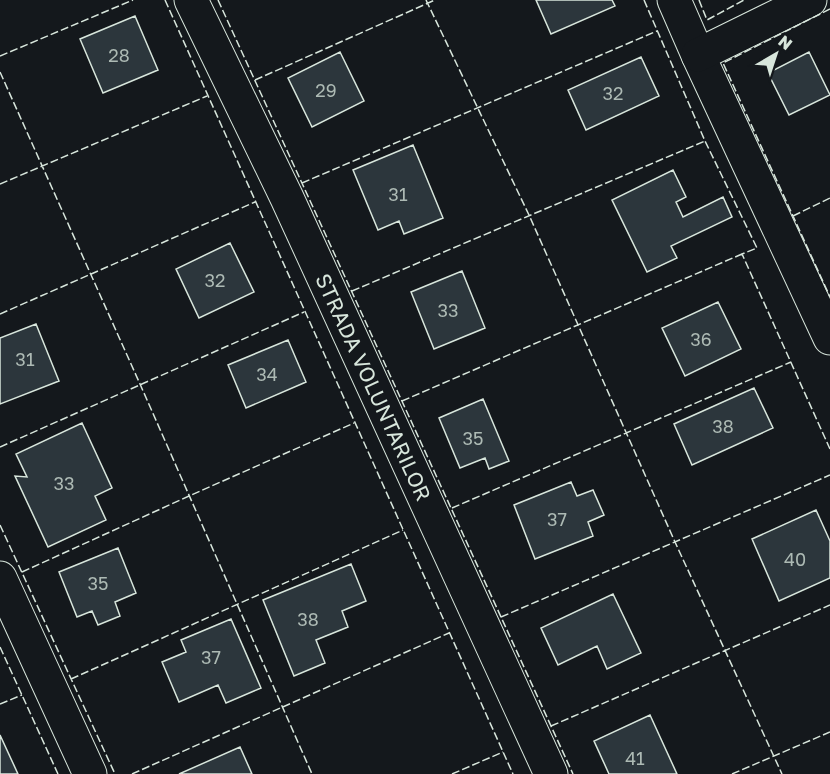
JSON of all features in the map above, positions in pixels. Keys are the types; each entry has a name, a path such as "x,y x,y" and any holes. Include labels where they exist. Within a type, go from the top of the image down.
{"street":[{"name":"STRADA VOLUNTARILOR","path":"191,0 287,198 551,774"},
{"path":"674,0 830,338"},
{"path":"698,55 810,0"},
{"path":"0,578 90,774"}],"building":[{"path":"536,0 612,0 615,6 551,34"},
{"path":"135,16 158,70 103,93 80,39"},
{"path":"340,52 364,101 312,127 288,78"},
{"path":"809,52 830,95 789,115 768,73"},
{"path":"641,57 659,96 586,130 568,90"},
{"path":"413,145 443,218 404,234 399,221 378,230 353,170"},
{"path":"673,170 686,197 676,202 683,217 723,197 732,217 671,246 677,258 647,272 612,200"},
{"path":"230,243 254,292 199,318 176,269"},
{"path":"462,271 485,328 434,349 411,292"},
{"path":"718,302 741,349 685,376 662,328"},
{"path":"36,324 59,381 0,404 0,338"},
{"path":"288,340 306,382 246,408 228,365"},
{"path":"754,388 773,428 692,465 674,424"},
{"path":"483,399 509,461 489,469 485,458 460,468 439,418"},
{"path":"82,423 112,488 95,496 106,520 48,547 15,476 27,477 16,454"},
{"path":"571,482 577,496 593,490 604,515 588,522 593,536 535,559 514,505"},
{"path":"816,510 830,541 830,578 779,601 752,539"},
{"path":"118,548 136,593 115,602 120,616 98,625 92,611 77,617 59,572"},
{"path":"351,564 366,601 342,611 348,627 316,640 325,663 294,676 263,600"},
{"path":"613,594 641,653 607,669 597,646 558,665 541,628"},
{"path":"231,619 261,688 226,703 218,685 179,702 162,662 186,652 181,640"},
{"path":"650,715 677,774 609,774 594,741"},
{"path":"0,735 18,774 0,774"},
{"path":"240,747 252,774 179,774"}],"fence":[{"path":"0,56 133,0"},
{"path":"165,0 513,774"},
{"path":"218,0 573,774"},
{"path":"426,0 529,215 675,542 782,774"},
{"path":"255,80 435,0"},
{"path":"644,0 705,141 757,248 742,254 830,449"},
{"path":"699,0 707,20 744,0"},
{"path":"830,9 723,63 830,297"},
{"path":"302,183 657,31"},
{"path":"0,72 312,774"},
{"path":"0,184 207,96"},
{"path":"352,291 705,141"},
{"path":"793,216 830,198"},
{"path":"0,314 255,202"},
{"path":"402,401 742,254"},
{"path":"0,447 304,312"},
{"path":"452,508 791,362"},
{"path":"22,572 354,423"},
{"path":"501,617 830,475"},
{"path":"0,525 115,774"},
{"path":"71,679 403,530"},
{"path":"551,726 830,605"},
{"path":"132,774 449,633"},
{"path":"0,647 58,774"},
{"path":"0,704 22,695"},
{"path":"732,774 830,732"},
{"path":"452,774 503,752"}]}
